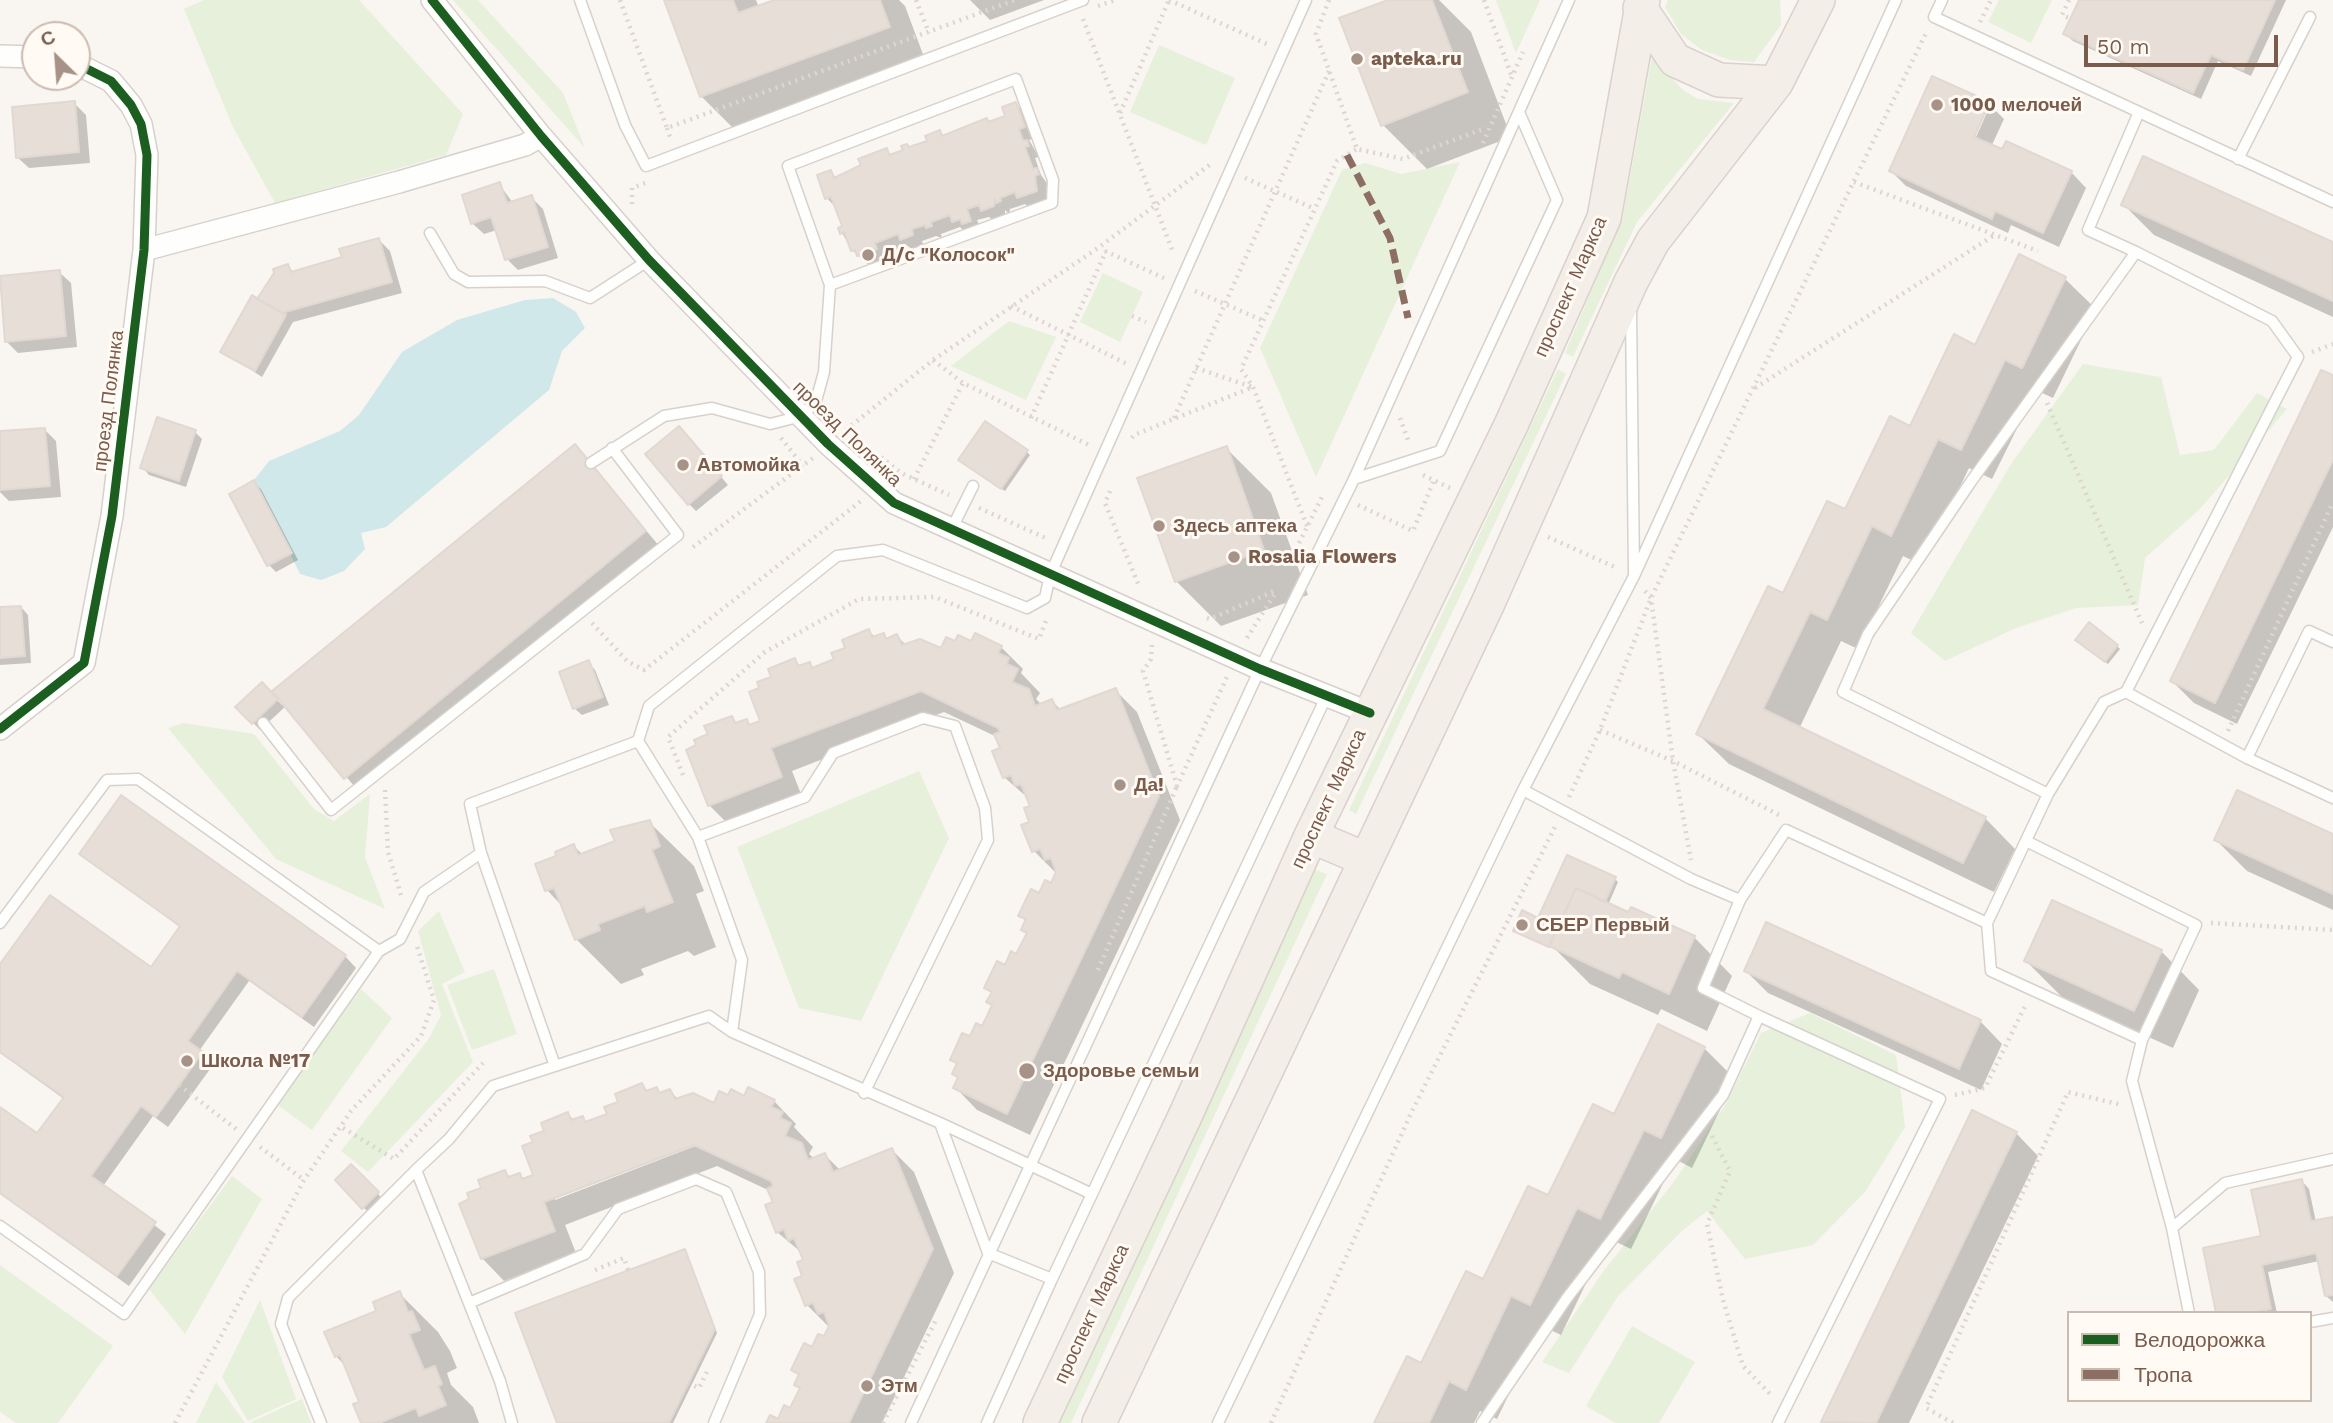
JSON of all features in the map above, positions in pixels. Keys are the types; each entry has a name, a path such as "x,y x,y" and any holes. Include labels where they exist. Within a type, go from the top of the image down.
{"main road":[{"path":"1099,1423 1524,526 1631,282 1653,241 1776,83 1818,0"},
{"name":"проспект Маркса","path":"1642,4 1675,60 1719,80 1776,83"},
{"name":"проспект Маркса","path":"1040,1423 1186,1114 1311,836 1475,502 1604,218 1642,4"},
{"path":"1311,836 1365,859"},
{"path":"1084,1330 1132,1353"}],"street":[{"name":"проезд Полянка","path":"432,0 541,136 649,260 809,408 828,444 894,503 1049,582 1236,656 1260,669 1370,713"},
{"path":"0,56 21,57"},
{"name":"проезд Полянка","path":"0,729 84,663 112,516 144,250 147,155 141,124 131,105 111,81 91,71"},
{"path":"144,250 399,182 525,145 541,136"}],"lane":[{"path":"580,0 625,125 646,166 1083,0"},
{"path":"732,1032 742,960 698,837 638,741 649,706 837,556 883,550 1027,608 1045,598 1049,582 1306,0"},
{"path":"911,1423 1260,669 1354,479 1569,0"},
{"path":"1218,1423 1523,790 1634,576 1896,0"},
{"path":"1942,0 1934,17 2333,202"},
{"path":"2238,159 2310,17"},
{"path":"591,463 664,416 712,408 770,424 809,408 824,372 830,285 788,166 1016,79 1053,180 1052,203 830,285"},
{"path":"1354,479 1440,451 1557,200 1519,112"},
{"path":"2139,112 2088,230 2272,321 2298,357 2126,692 2104,702 2048,794 1987,923 1991,971 2142,1040"},
{"path":"430,233 454,274 468,282 545,281 590,298 649,260"},
{"path":"2048,794 1843,692 1868,634 2136,252"},
{"path":"1631,282 1634,576"},
{"path":"263,723 331,810 678,535 612,448"},
{"path":"951,530 974,486"},
{"path":"2247,758 2309,631 2333,642"},
{"path":"2126,692 2247,758 2333,798"},
{"path":"987,1423 1327,695"},
{"path":"698,837 805,797 833,753 923,718 955,726 985,808 988,840 864,1093"},
{"path":"555,1066 481,853 470,804 638,741"},
{"path":"0,923 107,780 138,779 379,951"},
{"path":"1523,790 1691,879 1740,900"},
{"path":"1778,1423 1940,1099 1703,988 1740,900 1786,830 1987,923"},
{"path":"2026,841 2196,925 2142,1040 2132,1081 2172,1228 2189,1311"},
{"path":"0,1226 124,1314 379,951 400,939 424,892 481,853"},
{"path":"321,1423 281,1324 288,1298 449,1139 493,1086 709,1016 732,1032 864,1093 1030,1163 1092,1194"},
{"path":"1482,1423 1567,1298 1723,1095 1759,1016"},
{"path":"940,1123 988,1253 1052,1279"},
{"path":"2172,1228 2225,1183 2333,1159"},
{"path":"416,1170 500,1381 512,1423"},
{"path":"469,1303 586,1254 618,1209 696,1179 726,1192 759,1272 760,1314 714,1423"},
{"path":"2312,1322 2333,1318"}],"path":[{"path":"620,0 680,169 632,188 630,201 639,211"},
{"path":"916,0 938,56"},
{"path":"667,128 1015,0"},
{"path":"1120,114 1169,0 1276,48"},
{"path":"1329,0 1316,34 1357,149"},
{"path":"1484,0 1512,77"},
{"path":"2069,0 2062,15 2071,19"},
{"path":"1081,13 1174,254"},
{"path":"1271,1423 1412,1111 1563,810 1600,730 1651,598 1934,17"},
{"path":"1480,152 1487,128 1527,44"},
{"path":"1173,419 1329,71"},
{"path":"1307,526 1253,387 1241,369 1337,161 1357,149 1402,159 1487,128"},
{"path":"828,444 933,359 1098,248 1220,158"},
{"path":"1230,171 1315,209"},
{"path":"1854,182 2038,251"},
{"path":"1755,389 1993,236"},
{"path":"1098,248 1264,321"},
{"path":"1031,418 1105,251"},
{"path":"1011,306 1134,367"},
{"path":"933,359 963,383 1097,449"},
{"path":"1196,368 1253,387"},
{"path":"914,479 963,383"},
{"path":"2040,386 2151,643"},
{"path":"1129,446 1134,435 1253,387"},
{"path":"809,408 847,428 856,437"},
{"path":"874,452 901,473 1052,542"},
{"path":"1115,480 1105,503 1136,585 1148,591"},
{"path":"1297,547 1326,489 1413,531 1434,480"},
{"path":"592,623 627,661 644,670 867,496"},
{"path":"2222,744 2333,502"},
{"path":"1152,639 1151,659 1143,671 1177,786 1236,656 1282,579"},
{"path":"688,788 668,737 765,652 859,599 935,597 1039,639 1058,592 1049,582"},
{"path":"1198,614 1210,620 1277,590"},
{"path":"1651,598 1673,761 1691,854 1691,879"},
{"path":"1600,730 1673,761 1783,817"},
{"path":"2204,923 2333,930"},
{"path":"1940,1099 1985,1088 2033,990"},
{"path":"342,1128 394,1159 484,1063"},
{"path":"1953,1423 1926,1408 2068,1092 2127,1107"},
{"path":"1704,1120 1730,1171 1707,1224 1723,1300 1743,1366 1786,1410"},
{"path":"588,1273 624,1258 628,1270"},
{"path":"688,1383 699,1388 707,1372"}],"green space":[{"path":"204,0 359,0 463,114 446,155 275,203 233,127 184,9"},
{"path":"453,0 478,0 563,93 585,148"},
{"path":"1496,0 1540,0 1516,53"},
{"path":"1668,0 1780,0 1781,25 1754,62 1730,60 1702,50 1681,34 1665,7"},
{"path":"1999,0 2052,0 2031,43 1988,22"},
{"path":"1159,45 1235,78 1206,145 1130,112"},
{"path":"1652,57 1683,90 1698,99 1734,103 1637,222 1573,357 1565,353 1623,216"},
{"path":"1460,162 1316,477 1260,348 1342,170 1365,163 1401,174"},
{"path":"1103,273 1143,292 1120,342 1080,322"},
{"path":"1009,321 1056,337 1026,400 951,366"},
{"path":"2083,364 2161,377 2180,455 2214,450 2257,393 2287,409 2199,510 2145,558 2138,605 2076,608 2016,628 1945,661 1911,633 2011,464"},
{"path":"1558,369 1566,374 1356,814 1349,810"},
{"path":"183,723 254,734 314,809 334,821 370,794 365,857 385,909 276,859 168,728"},
{"path":"919,771 949,838 861,1021 799,1008 737,847"},
{"path":"1311,868 1327,874 1071,1423 1053,1423"},
{"path":"439,911 465,972 442,984 473,1062 368,1172 341,1151 428,1040 441,1015 418,931"},
{"path":"494,969 517,1034 472,1050 447,985"},
{"path":"361,989 392,1018 312,1130 276,1104"},
{"path":"1810,1013 1896,1055 1905,1127 1865,1192 1813,1245 1745,1259 1707,1211 1683,1230 1618,1296 1569,1373 1542,1362 1603,1272 1676,1179 1725,1105 1761,1033"},
{"path":"232,1176 262,1199 185,1334 149,1289"},
{"path":"0,1265 113,1346 58,1423 16,1423 0,1412"},
{"path":"260,1300 296,1399 248,1421 222,1377"},
{"path":"1632,1326 1695,1362 1659,1423 1616,1423 1586,1406"},
{"path":"216,1382 245,1423 196,1423"},
{"path":"302,1399 311,1423 249,1423"}],"water":[{"path":"553,298 576,312 585,328 562,351 549,390 386,527 361,533 365,549 344,571 321,580 300,574 254,480 269,461 340,431 359,415 402,352 457,320 525,300"}],"building":[{"path":"664,0 733,0 738,13 774,0 880,0 890,27 700,97"},
{"path":"1388,0 1432,0 1468,92 1381,126 1339,18"},
{"path":"2079,0 2275,0 2243,70 2211,55 2193,93 2063,34"},
{"path":"1932,76 1990,102 1974,137 2002,149 2006,141 2072,171 2043,233 1995,211 1992,219 1889,171"},
{"path":"75,101 79,152 16,158 12,107"},
{"path":"1016,102 1025,127 1019,129 1023,141 1027,140 1029,146 1025,147 1033,169 1037,168 1039,174 1035,176 1037,191 1017,198 1015,192 1000,198 1001,201 996,203 995,199 994,206 981,211 979,205 967,209 971,221 962,224 960,219 952,222 950,215 931,222 932,226 912,229 913,235 900,240 898,234 875,243 877,249 857,256 855,250 851,251 844,232 840,234 838,228 842,226 831,197 825,199 817,175 831,170 834,178 861,165 858,159 887,148 889,155 903,150 901,146 907,144 909,147 927,141 925,136 940,130 942,136 987,118 988,122 1005,116 1002,107"},
{"path":"2143,156 2333,242 2333,301 2121,205"},
{"path":"500,182 507,203 532,195 548,247 505,260 491,217 471,224 462,195"},
{"path":"379,238 392,282 285,312 286,315 257,299 274,273 273,269 288,264 291,272 342,257 339,249"},
{"path":"2019,254 2066,277 2022,368 2005,360 1961,450 1938,439 1891,536 1872,526 1827,620 1810,612 1763,709 1986,817 1963,863 1696,734 1768,586 1783,593 1827,501 1845,509 1890,416 1910,426 1954,334 1975,345"},
{"path":"60,270 66,336 5,342 0,276"},
{"path":"252,295 286,315 255,371 220,352"},
{"path":"2321,370 2333,375 2333,460 2215,703 2170,681"},
{"path":"157,417 196,430 179,481 140,468"},
{"path":"985,421 1028,450 1001,489 958,460"},
{"name":"Автомойка","path":"679,426 722,476 688,505 645,454"},
{"path":"45,428 50,486 0,490 0,431"},
{"path":"575,444 646,531 344,779 272,691"},
{"path":"1227,446 1264,550 1175,582 1137,478"},
{"path":"254,480 292,553 267,566 229,494"},
{"path":"21,606 25,656 0,658 0,607"},
{"path":"2089,622 2118,645 2105,662 2075,640"},
{"path":"869,629 872,637 884,633 886,639 897,634 902,645 920,639 941,648 946,637 955,641 958,635 971,641 975,633 1002,646 998,653 1009,658 1007,664 1018,669 1012,682 1029,689 1035,706 1052,699 1057,710 1116,688 1159,796 1007,1114 953,1088 958,1077 952,1074 957,1063 950,1060 962,1033 970,1036 976,1023 982,1026 987,1016 992,1005 986,1002 992,992 984,988 997,961 1005,965 1011,951 1016,954 1027,933 1021,930 1026,919 1018,916 1031,889 1039,893 1045,880 1051,883 1056,872 1051,858 1045,860 1040,849 1032,852 1021,825 1029,822 1024,808 1030,806 1021,784 1015,786 1011,775 1003,778 992,751 1000,748 994,734 1000,732 998,728 921,691 771,748 782,777 708,806 686,750 696,745 694,740 708,734 704,726 732,716 735,723 747,719 749,725 760,721 749,692 759,688 757,682 771,677 768,669 795,658 798,666 810,662 812,668 834,659 831,653 845,648 842,640"},
{"path":"589,660 603,697 573,709 559,672"},
{"path":"262,682 278,699 252,724 235,707"},
{"path":"2237,790 2333,834 2333,894 2214,840"},
{"path":"121,795 346,955 302,1017 237,971 188,1041 203,1052 156,1117 141,1106 91,1176 156,1222 117,1276 0,1193 0,1107 37,1133 64,1097 0,1052 0,964 50,895 151,967 180,926 79,854"},
{"path":"650,820 660,846 652,850 673,902 647,912 645,906 598,924 600,930 575,940 554,888 545,891 535,864 556,856 555,852 574,844 578,855 615,841 610,830"},
{"path":"1567,855 1616,877 1605,902 1576,888 1549,947 1513,931 1522,910 1538,918"},
{"path":"1576,888 1628,912 1631,907 1695,936 1669,994 1622,972 1619,978 1549,946"},
{"path":"2052,900 2162,950 2134,1011 2024,961"},
{"path":"1766,922 1981,1020 1959,1069 1744,971"},
{"path":"1658,1024 1705,1047 1661,1138 1644,1130 1600,1219 1577,1208 1530,1305 1511,1296 1466,1390 1449,1381 1429,1423 1374,1423 1407,1356 1421,1363 1466,1271 1483,1279 1528,1186 1548,1195 1593,1104 1614,1114"},
{"path":"642,1083 646,1091 657,1087 659,1093 670,1089 675,1099 693,1093 714,1103 719,1091 728,1095 731,1089 744,1096 748,1087 775,1100 771,1107 783,1112 780,1118 791,1123 785,1136 802,1143 808,1160 825,1153 833,1172 892,1148 933,1249 849,1423 766,1423 770,1415 778,1419 784,1405 790,1408 800,1388 794,1385 799,1374 791,1370 804,1343 812,1347 818,1334 824,1336 829,1326 824,1312 818,1314 813,1303 805,1306 794,1279 802,1276 797,1262 803,1260 794,1238 788,1241 784,1229 776,1233 765,1205 773,1202 767,1189 773,1186 771,1181 694,1145 544,1202 555,1231 481,1259 459,1204 469,1199 467,1193 481,1188 478,1180 505,1170 508,1177 520,1173 522,1179 533,1175 522,1146 533,1142 530,1136 544,1131 541,1123 568,1112 571,1120 583,1116 585,1122 607,1114 604,1107 618,1102 615,1094"},
{"path":"1972,1110 2017,1132 1876,1423 1821,1422"},
{"path":"351,1164 379,1192 362,1209 335,1180"},
{"path":"2302,1179 2311,1221 2333,1217 2333,1295 2325,1296 2316,1253 2262,1265 2271,1309 2216,1311 2203,1248 2261,1236 2251,1190"},
{"path":"685,1249 715,1329 669,1423 557,1423 515,1313"},
{"path":"400,1291 408,1312 412,1311 420,1330 409,1334 424,1370 435,1366 442,1384 438,1386 446,1405 419,1416 416,1408 379,1423 361,1423 353,1404 359,1402 340,1355 335,1357 324,1332 376,1311 373,1302"}],"marked path":[{"path":"1347,155 1390,238 1408,318"}],"cycle path":[{"path":"432,0 541,136 649,260 828,444 894,503 1260,669 1370,713"},
{"path":"0,729 84,663 112,516 144,250 147,155 141,124 131,105 111,81 91,71"}],"place":[{"name":"apteka.ru","path":"1357,59"},
{"name":"1000 мелочей","path":"1937,105"},
{"name":"Д/с \"Колосок\"","path":"868,255"},
{"name":"Автомойка","path":"683,465"},
{"name":"Здесь аптека","path":"1159,526"},
{"name":"Rosalia Flowers","path":"1234,557"},
{"name":"Да!","path":"1120,785"},
{"name":"СБЕР Первый","path":"1522,925"},
{"name":"Школа №17","path":"187,1061"},
{"name":"Здоровье семьи","path":"1027,1071"},
{"name":"Этм","path":"867,1386"}]}
